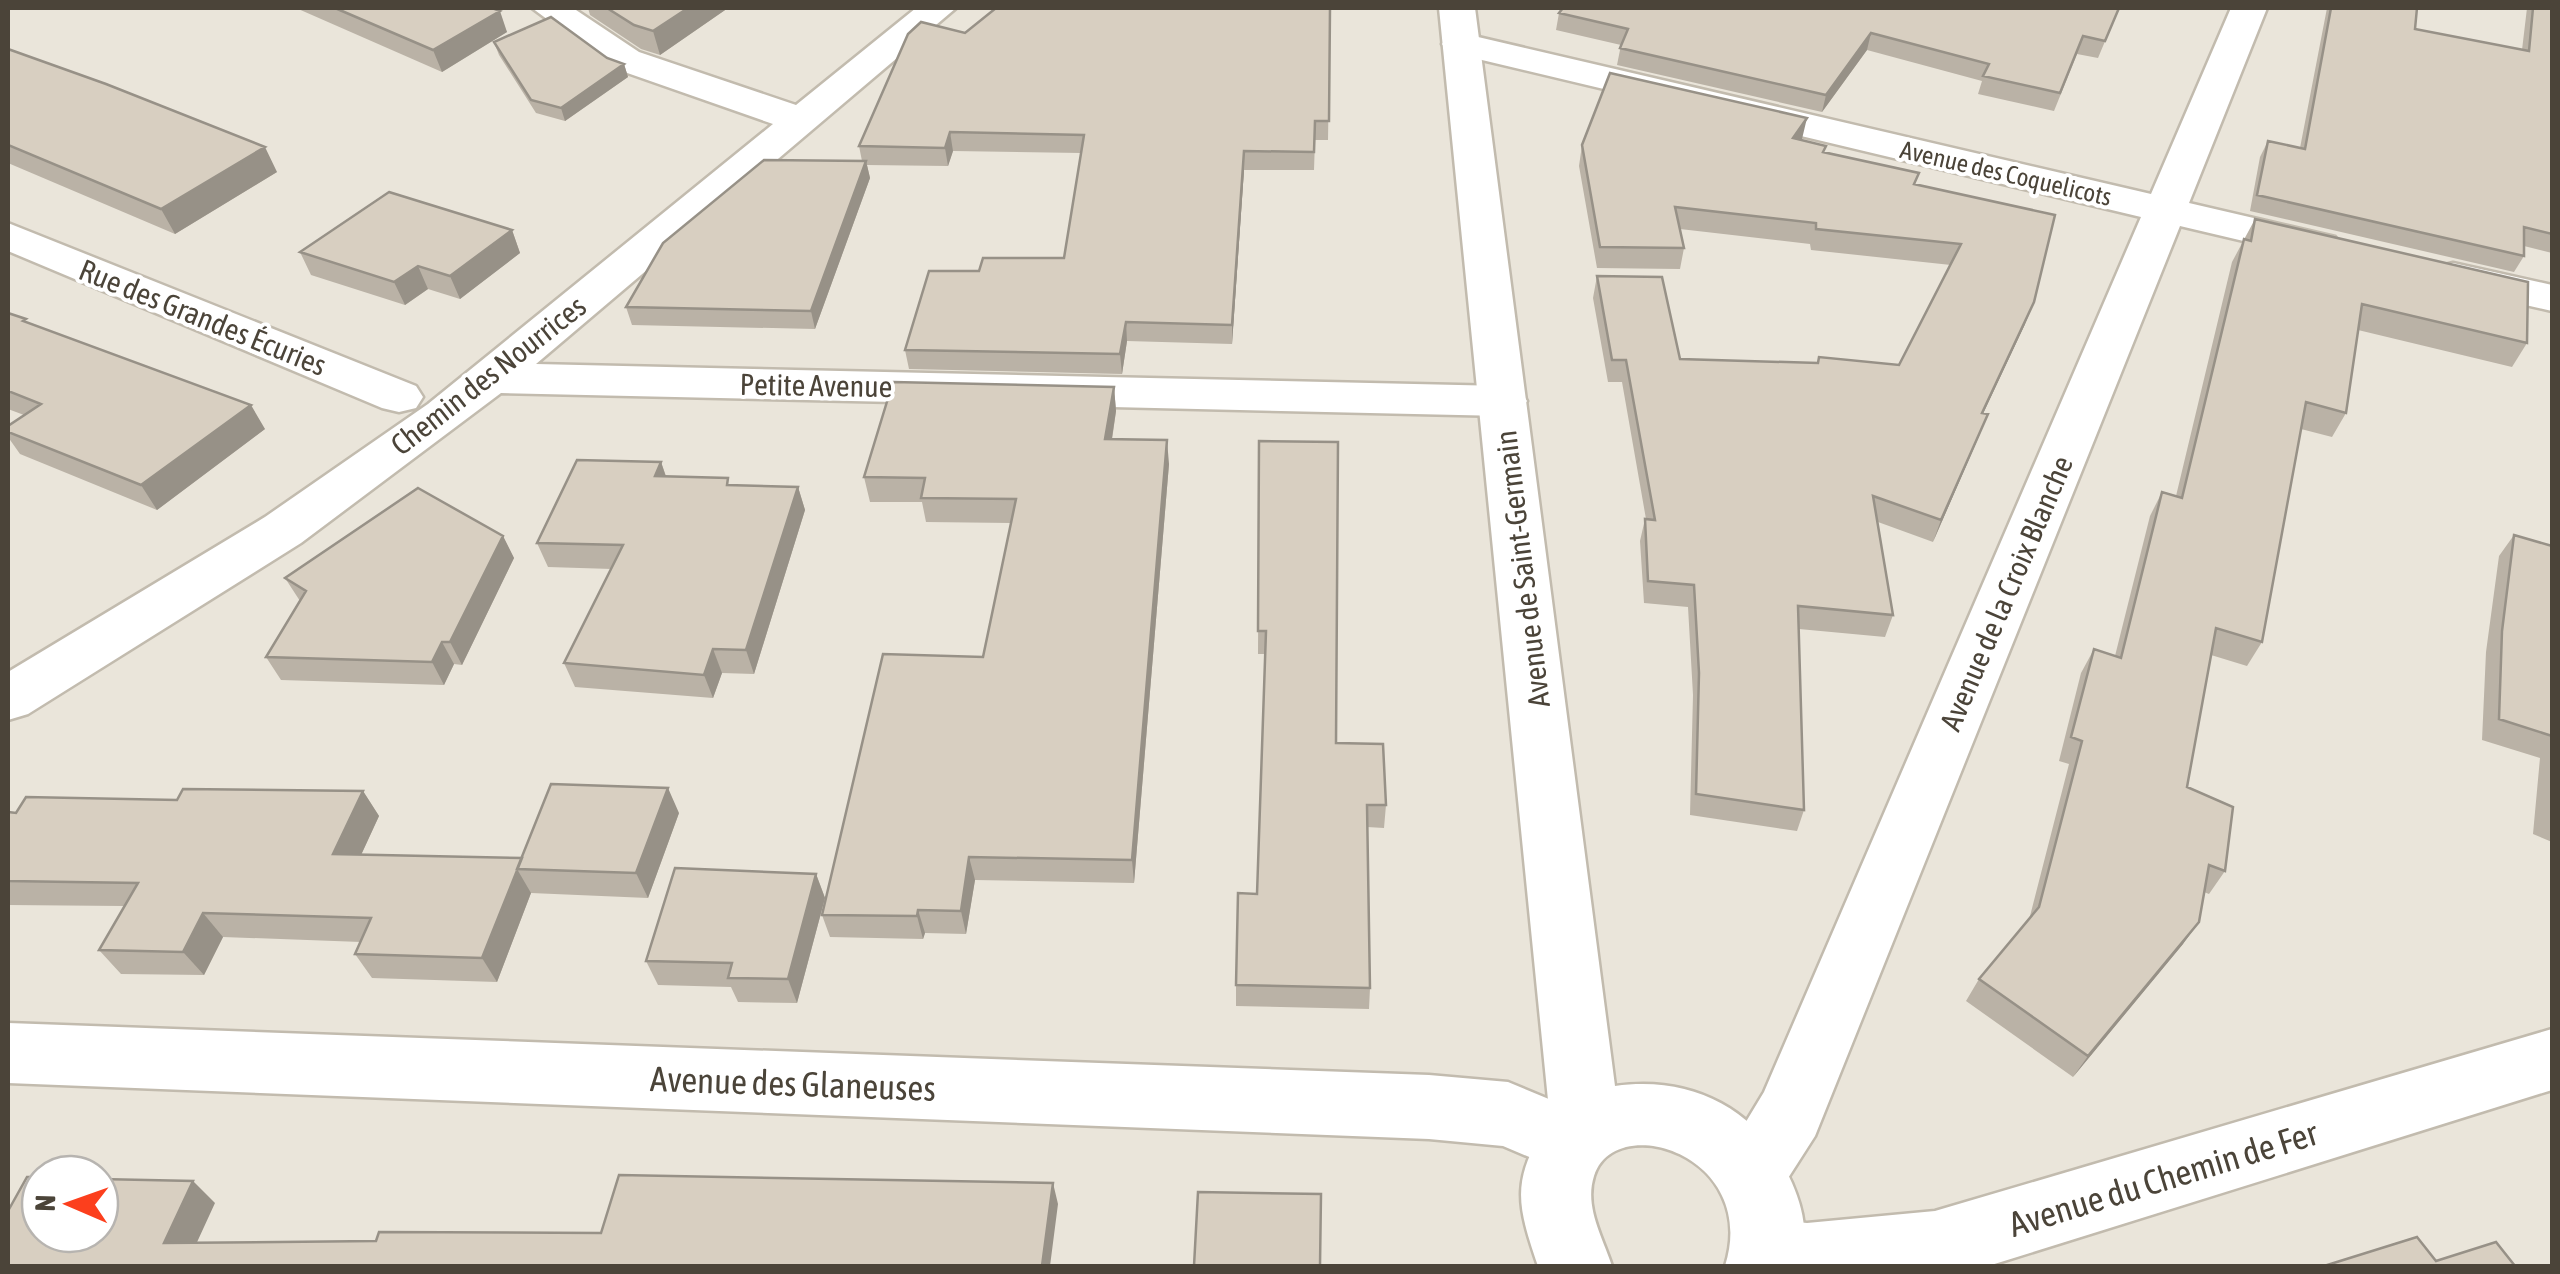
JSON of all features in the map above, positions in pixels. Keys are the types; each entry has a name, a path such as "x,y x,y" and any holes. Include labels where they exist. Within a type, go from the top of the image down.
{"street":[{"path":"552,8 626,60 801,120"},
{"name":"Chemin des Nourrices","path":"8,699 283,530 490,378 938,8"},
{"name":"Avenue de la Croix Blanche","path":"1751,1173 1790,1113 2249,8"},
{"name":"Avenue des Coquelicots","path":"1459,26 2165,210 2364,256"},
{"name":"Avenue de Saint-Germain","path":"1459,26 1579,1136"},
{"name":"Rue des Grandes Écuries","path":"8,236 399,397"},
{"path":"2421,268 2552,298"},
{"name":"Petite Avenue","path":"490,378 1502,401"},
{"name":"Avenue des Glaneuses","path":"8,1053 1430,1107 1508,1114 1579,1136"},
{"name":"Avenue du Chemin de Fer","path":"1764,1261 1935,1248 2552,1060"},
{"path":"1575,1266 1558,1235 1552,1201 1557,1169 1579,1136 1627,1114 1673,1116 1703,1127 1730,1148 1751,1173 1764,1199 1764,1261"}],"shaded area":[{"path":"8,8 2552,8 2552,1266 8,1266"}],"building":[{"path":"335,8 492,8 500,11 433,50"},
{"path":"607,8 688,8 653,31 634,25"},
{"path":"996,8 1330,8 1329,121 1315,121 1314,152 1244,151 1232,325 1126,322 1120,354 905,350 929,271 979,271 983,258 1064,258 1084,135 950,132 945,148 859,146 908,34 921,22 965,33"},
{"path":"1563,8 2119,8 2105,41 2083,36 2060,93 1983,76 1989,64 1871,33 1826,95 1620,48 1628,29 1559,13"},
{"path":"2331,8 2417,8 2415,29 2529,51 2533,8 2552,8 2552,234 2524,227 2524,256 2257,195 2268,141 2305,149"},
{"path":"551,17 607,58 624,64 561,108 531,100 494,42"},
{"path":"8,49 265,147 161,209 8,145"},
{"path":"1610,73 1807,118 1793,138 1826,146 1823,152 1919,173 1914,184 2055,215 2034,302 1982,413 1988,414 1941,520 1873,496 1893,615 1798,606 1804,810 1696,794 1699,673 1694,585 1648,581 1645,519 1655,520 1626,360 1612,360 1597,276 1662,277 1680,359 1818,363 1819,357 1899,365 1961,244 1816,229 1816,223 1675,207 1684,248 1600,247 1582,145"},
{"path":"764,160 866,161 811,311 626,307 663,243"},
{"path":"389,192 512,230 450,276 418,266 394,282 300,252"},
{"path":"2255,219 2528,282 2527,343 2362,304 2346,413 2306,402 2262,642 2216,628 2187,787 2233,807 2225,871 2209,865 2199,922 2088,1056 1979,979 2039,907 2082,741 2071,737 2094,649 2121,658 2162,492 2182,498 2244,239 2251,241"},
{"path":"8,313 251,405 141,485 8,432 8,426 41,404 8,391"},
{"path":"893,382 1114,387 1105,439 1167,440 1132,860 969,857 961,911 918,910 917,916 822,915 883,654 983,657 1016,499 921,498 925,478 864,477"},
{"path":"1259,441 1338,442 1336,743 1383,744 1386,805 1367,805 1370,988 1236,985 1238,893 1257,894 1266,631 1258,631"},
{"path":"577,460 661,462 655,476 728,478 727,485 798,487 746,650 713,649 704,675 564,663 623,545 537,543"},
{"path":"418,488 503,536 450,642 442,642 432,662 266,657 306,591 285,578"},
{"path":"2514,535 2552,546 2552,736 2499,719 2502,631"},
{"path":"551,784 668,788 636,873 517,869"},
{"path":"183,789 363,791 333,854 522,858 482,958 355,954 371,918 203,913 183,952 99,950 138,883 8,881 8,812 16,813 26,797 177,800"},
{"path":"675,868 816,874 788,979 728,978 732,963 646,961"},
{"path":"619,1175 1053,1183 1042,1266 8,1266 8,1211 20,1190 20,1254 120,1254 120,1179 193,1181 164,1243 376,1241 379,1232 601,1233"},
{"path":"1198,1192 1321,1194 1320,1266 1194,1266"},
{"path":"2417,1237 2436,1261 2496,1242 2515,1266 2324,1266"}]}
